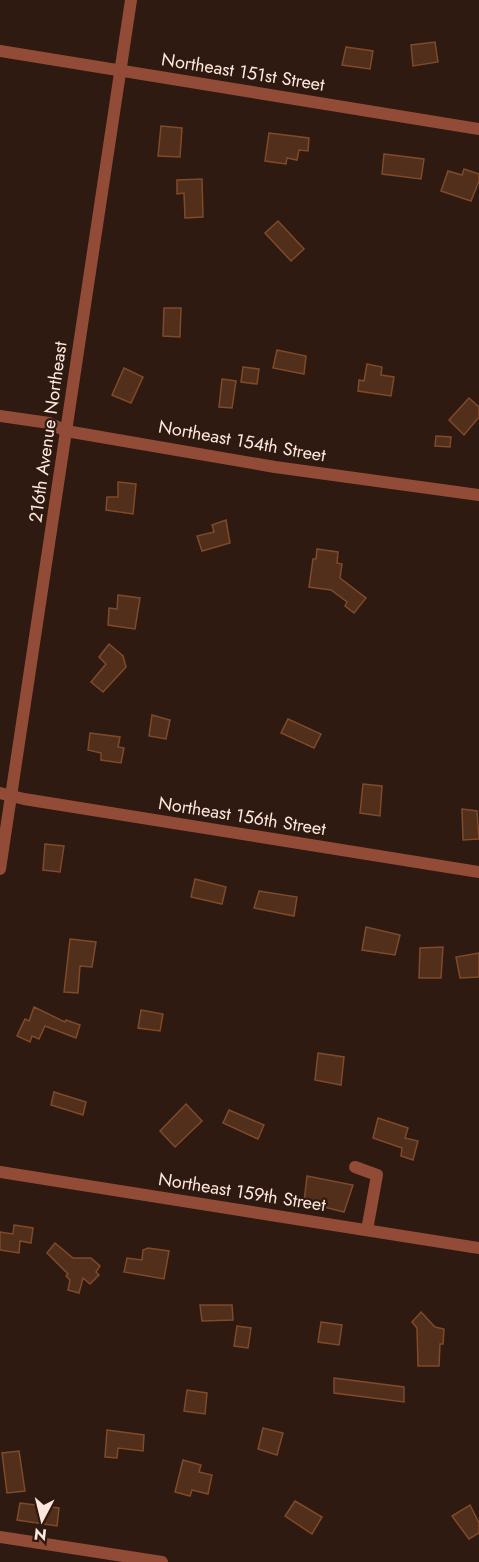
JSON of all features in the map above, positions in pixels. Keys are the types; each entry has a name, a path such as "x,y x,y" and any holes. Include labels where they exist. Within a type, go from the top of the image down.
{"street":[{"name":"216th Avenue Northeast","path":"0,869 5,795 66,431 131,0"},
{"name":"Northeast 151st Street","path":"0,51 479,129"},
{"name":"Northeast 154th Street","path":"0,416 49,423 66,431 275,467 479,495"},
{"name":"Northeast 156th Street","path":"5,795 363,855 479,872"},
{"path":"355,1167 377,1175 367,1230"},
{"name":"Northeast 159th Street","path":"0,1172 479,1248"},
{"path":"0,1537 162,1562"}],"building":[{"path":"435,42 438,62 413,66 411,45"},
{"path":"346,47 373,51 370,69 342,65"},
{"path":"161,126 182,128 180,157 158,156"},
{"path":"269,133 309,138 308,151 299,150 297,160 287,158 286,164 265,161"},
{"path":"384,154 424,159 421,179 382,174"},
{"path":"464,169 479,174 479,181 471,201 441,191 448,171 462,175"},
{"path":"202,179 203,217 185,218 184,193 177,194 177,180"},
{"path":"278,221 304,249 291,261 265,233"},
{"path":"164,308 181,308 180,337 163,336"},
{"path":"277,350 306,356 304,374 273,368"},
{"path":"367,364 382,367 381,375 394,377 391,396 358,391 359,380 364,381"},
{"path":"243,367 259,369 257,384 241,382"},
{"path":"124,368 143,377 131,403 112,395"},
{"path":"222,379 236,381 232,408 219,407"},
{"path":"469,398 479,407 479,417 464,435 449,420"},
{"path":"436,436 451,437 450,447 435,446"},
{"path":"118,482 136,484 133,514 106,510 107,497 118,497"},
{"path":"226,520 230,543 202,551 197,536 214,532 212,525"},
{"path":"317,549 338,552 337,563 342,564 340,578 366,598 354,613 345,606 347,602 331,590 309,587 313,559 316,559"},
{"path":"118,595 140,598 135,629 108,625 109,608 117,609"},
{"path":"109,644 123,656 126,667 103,692 91,682 106,664 99,657"},
{"path":"152,715 170,720 166,739 149,736"},
{"path":"288,719 321,734 314,748 281,733"},
{"path":"90,733 120,737 118,747 124,748 121,763 101,760 101,753 88,750"},
{"path":"363,784 382,786 380,816 360,813"},
{"path":"462,809 477,811 479,839 463,840"},
{"path":"45,844 64,846 60,872 43,870"},
{"path":"195,879 226,887 222,904 191,897"},
{"path":"259,891 297,897 294,916 254,908"},
{"path":"366,927 400,935 395,955 362,950"},
{"path":"70,939 96,942 92,967 80,966 78,993 64,992"},
{"path":"443,947 441,978 419,978 420,948"},
{"path":"479,953 479,977 460,978 456,957"},
{"path":"34,1007 65,1022 66,1020 80,1025 76,1038 45,1026 39,1039 32,1036 30,1042 17,1036 25,1019 29,1021"},
{"path":"141,1010 163,1014 160,1031 138,1028"},
{"path":"318,1053 344,1057 341,1085 315,1080"},
{"path":"54,1092 86,1102 83,1115 51,1105"},
{"path":"186,1104 202,1121 175,1147 160,1131"},
{"path":"229,1110 264,1125 258,1139 223,1123"},
{"path":"378,1118 408,1128 405,1138 418,1141 413,1160 401,1156 402,1148 373,1138"},
{"path":"307,1176 353,1185 344,1212 304,1202"},
{"path":"14,1225 33,1228 31,1243 20,1241 19,1253 0,1250 0,1232 13,1234"},
{"path":"55,1243 73,1258 91,1258 100,1266 96,1272 99,1275 90,1284 83,1278 79,1293 68,1290 70,1280 66,1276 68,1274 47,1253"},
{"path":"148,1248 169,1251 164,1279 124,1272 127,1258 142,1260 143,1250"},
{"path":"200,1305 232,1305 233,1320 202,1321"},
{"path":"421,1312 435,1327 444,1329 443,1344 440,1344 439,1366 418,1366 417,1328 412,1322"},
{"path":"321,1322 342,1325 339,1345 318,1342"},
{"path":"237,1326 251,1328 248,1348 234,1346"},
{"path":"334,1378 404,1387 404,1402 334,1393"},
{"path":"187,1390 207,1393 205,1414 184,1411"},
{"path":"263,1428 283,1433 277,1455 258,1449"},
{"path":"107,1430 144,1435 143,1451 118,1448 117,1458 105,1457"},
{"path":"19,1451 25,1491 7,1493 2,1453"},
{"path":"183,1460 201,1465 199,1472 212,1475 208,1494 192,1490 190,1496 175,1492"},
{"path":"295,1501 322,1517 312,1534 285,1516"},
{"path":"20,1503 59,1508 57,1526 17,1520"},
{"path":"470,1505 479,1523 479,1533 469,1539 452,1516"}]}
